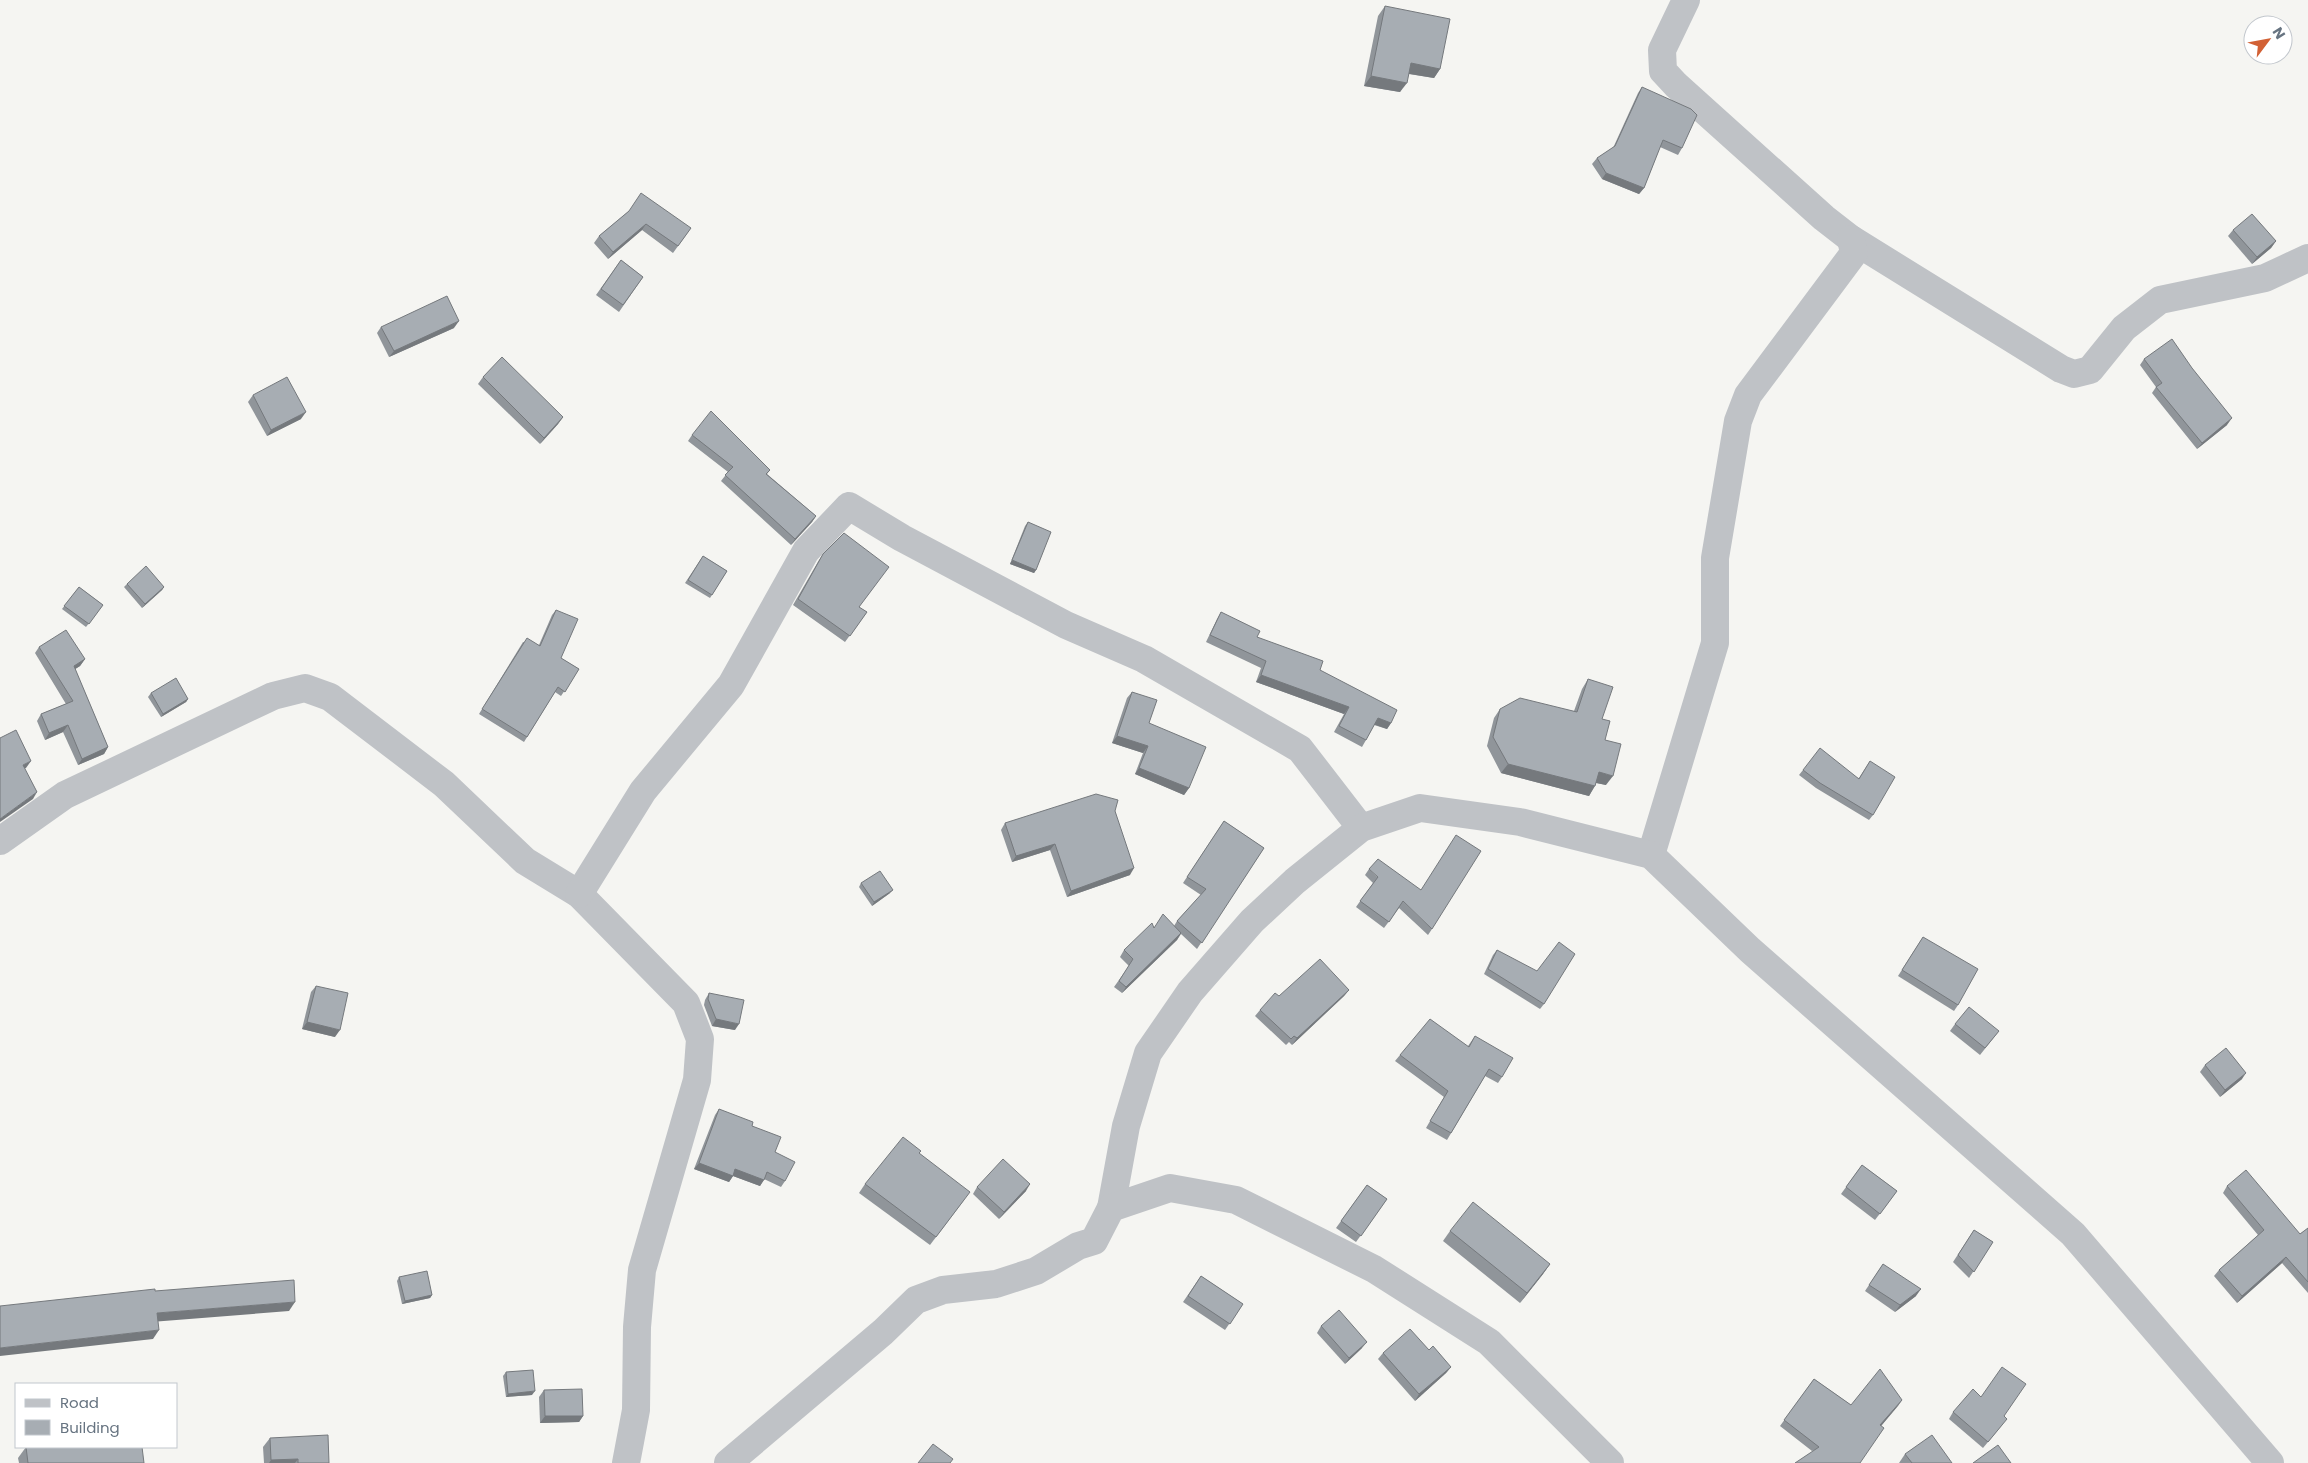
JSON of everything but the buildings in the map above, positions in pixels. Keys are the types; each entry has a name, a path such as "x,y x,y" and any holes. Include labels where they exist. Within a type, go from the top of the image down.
{"street":[{"path":"1686,0 1662,50 1663,71 1824,218 1851,239 2061,370 2074,374 2090,370 2124,328 2160,300 2265,278 2308,258"},
{"path":"1651,856 1715,644 1715,558 1738,421 1748,395 1854,253 1851,239"},
{"path":"578,894 643,791 731,685 806,551 849,506 902,538 1066,625 1144,659 1300,749 1361,828"},
{"path":"0,841 65,795 273,696 305,688 330,697 444,784 524,861 578,894 686,1003 700,1038 697,1080 642,1270 637,1327 636,1410 626,1463"},
{"path":"728,1463 883,1332 916,1300 942,1290 996,1284 1036,1271 1078,1246 1094,1241 1111,1208 1126,1126 1148,1053 1190,992 1252,921 1296,881 1361,828 1420,808 1520,822 1651,856 1750,950 2073,1234 2270,1463"},
{"path":"1111,1208 1170,1188 1236,1200 1374,1269 1489,1342 1610,1463"}]}
